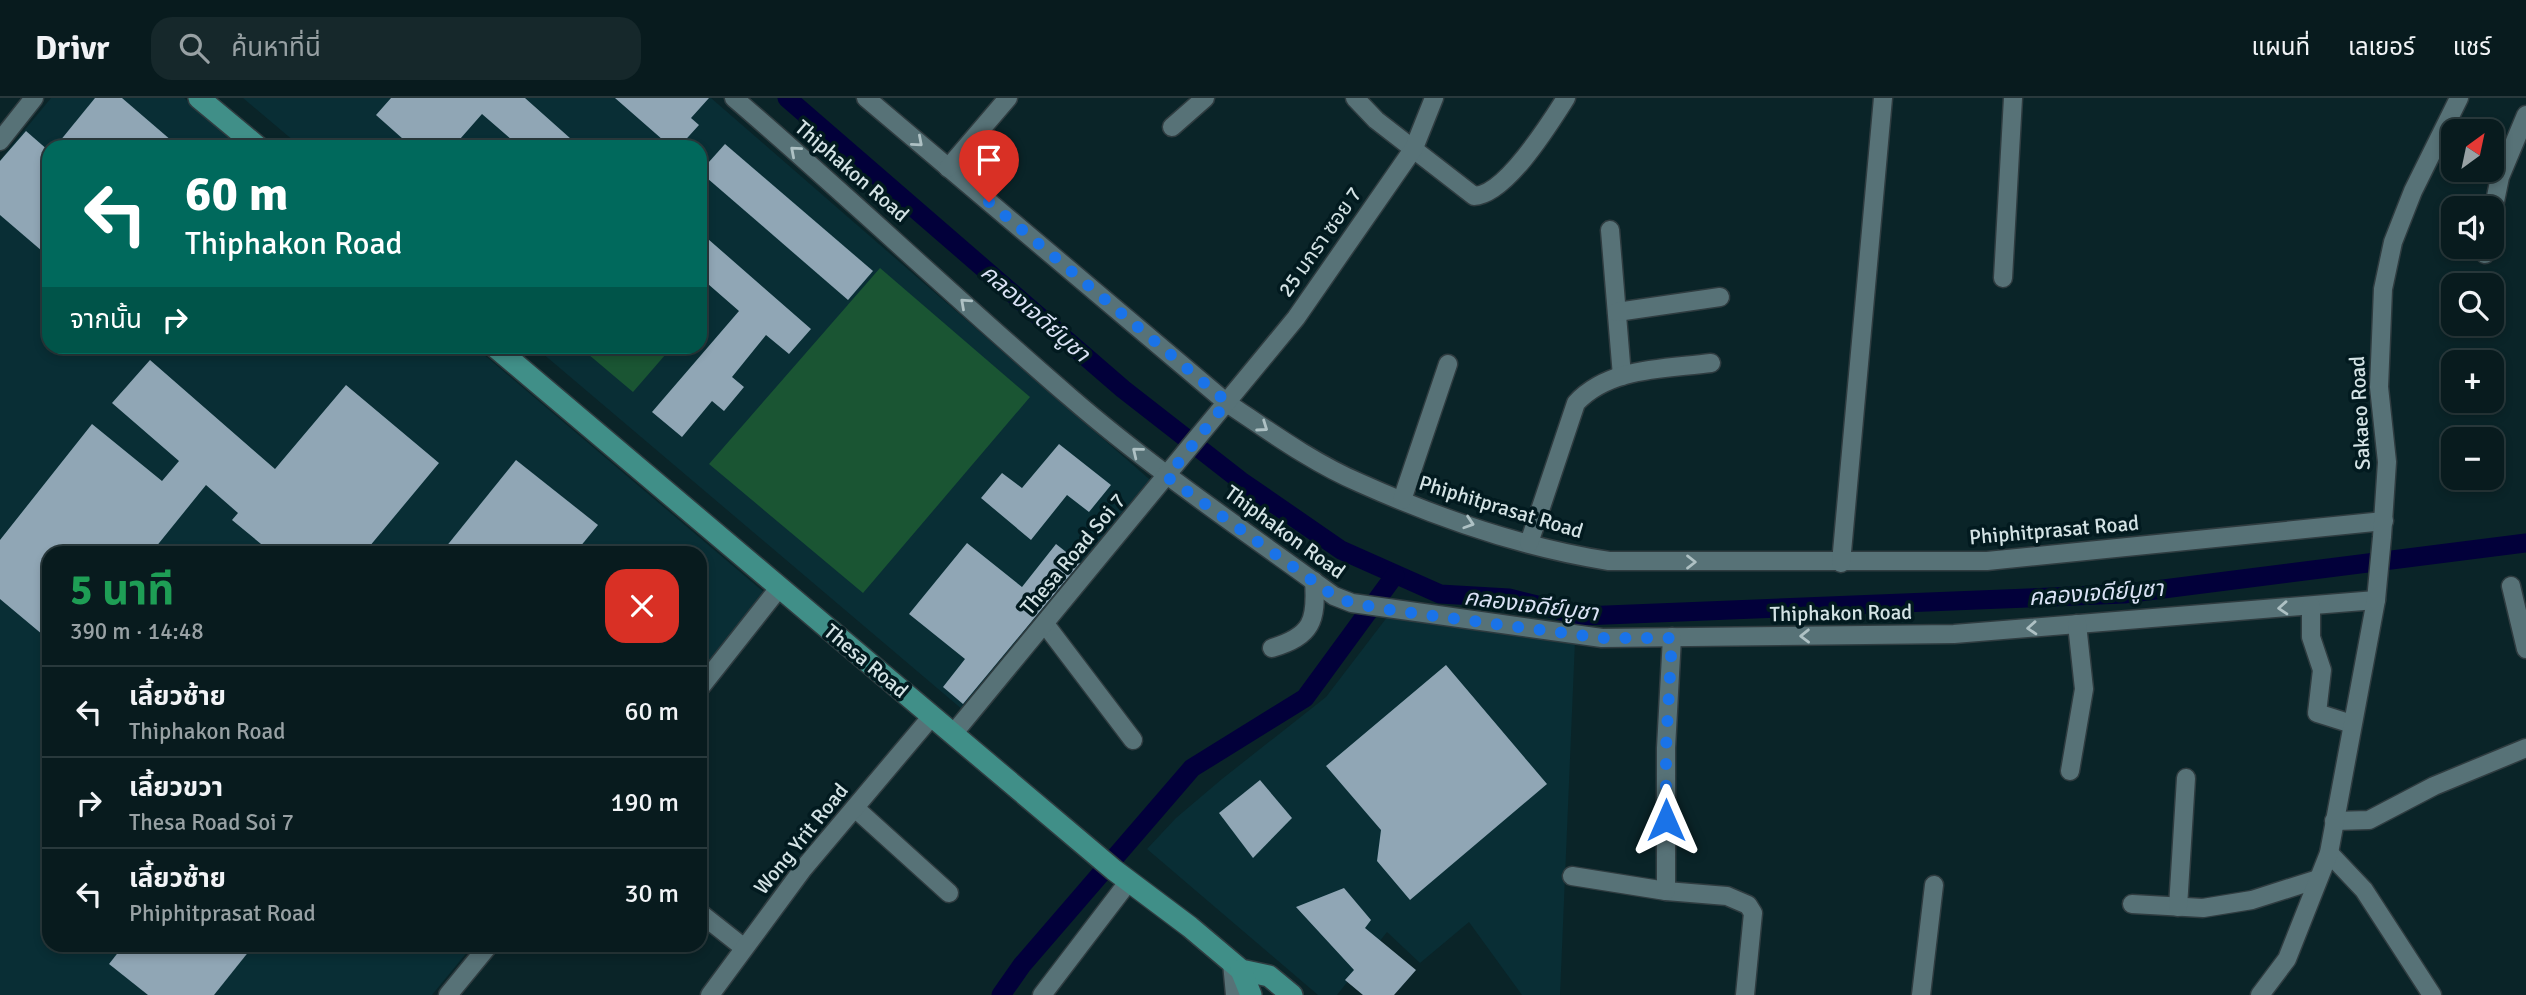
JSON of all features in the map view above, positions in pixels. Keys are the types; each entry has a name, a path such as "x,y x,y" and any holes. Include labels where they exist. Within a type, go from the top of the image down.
{"main road":[{"path":"200,98 250,140"},
{"name":"Thesa Road","path":"503,354 1121,875 1237,967 1269,976 1292,995"},
{"name":"Thesa Road","path":"1237,967 1251,995"}],"street":[{"path":"0,141 34,98"},
{"name":"Thiphakon Road","path":"734,98 856,204 1071,399 1167,477 1334,596 1352,603 1602,638 1672,638 1954,634 2311,606 2376,593"},
{"path":"948,168 1008,98"},
{"path":"1172,127 1205,98"},
{"path":"1355,98 1376,120 1474,196 1482,195 1528,156 1566,98"},
{"name":"25 มกรา ซอย 7","path":"1222,409 1296,318 1414,148 1434,98"},
{"path":"1841,563 1883,98"},
{"path":"2003,278 2013,98"},
{"name":"Sakaeo Road","path":"2260,995 2287,959 2329,852 2376,593 2383,529 2387,462 2379,387 2383,289 2393,243 2413,191 2459,98"},
{"name":"Phiphitprasat Road","path":"870,99 1222,409 1358,482 1402,500 1570,555 1609,561 1987,561 2383,529"},
{"path":"2496,196 2500,177 2526,115"},
{"path":"1611,230 1622,376"},
{"path":"1617,312 1720,298"},
{"path":"1529,543 1576,403 1589,388 1622,376 1711,363"},
{"path":"1402,500 1448,364"},
{"name":"Thesa Road Soi 7","path":"953,734 1222,409"},
{"path":"1272,648 1295,641 1308,629 1316,604 1314,581"},
{"path":"2511,586 2526,649"},
{"path":"707,679 779,589"},
{"path":"2311,606 2311,637 2322,670 2317,713 2353,724"},
{"path":"1045,624 1133,740"},
{"path":"2070,771 2084,690 2077,624"},
{"path":"1666,891 1666,748 1672,638"},
{"name":"Wong Yrit Road","path":"719,991 743,947 932,716"},
{"path":"2334,821 2368,820 2434,786 2526,748"},
{"path":"2178,907 2186,778"},
{"path":"856,808 948,893"},
{"path":"2329,852 2364,890 2432,995"},
{"path":"1042,995 1121,875"},
{"path":"1572,876 1666,891 1727,896 1748,905 1753,913 1745,995"},
{"path":"2132,904 2203,908 2252,900 2318,880"},
{"path":"1921,995 1934,885"},
{"path":"707,919 743,947"},
{"path":"447,995 483,952"},
{"path":"1235,995 1237,967"}],"shaded area":[{"path":"51,98 184,98 233,140 42,140 42,354 483,354 765,593 707,663 707,546 42,546 42,952 467,952 432,995 0,995 0,160"},
{"path":"243,98 711,98 1156,485 970,716 543,354 707,354 707,140 293,140"},
{"path":"1388,616 1575,641 1560,995 1522,995 1469,922 1420,963 1387,932 1337,995 1318,995 1147,849 1176,818 1326,697"}],"green space":[{"path":"880,268 1030,397 863,593 709,464"},
{"path":"588,354 666,354 633,392"}],"building":[{"path":"95,98 122,98 171,140 61,140"},
{"path":"391,98 525,98 572,140 512,140 482,114 459,140 404,140 376,115"},
{"path":"615,98 709,98 691,118 699,125 685,140 663,140"},
{"path":"26,131 42,145 42,251 0,215 0,161"},
{"path":"725,144 873,271 848,300 707,178 707,164"},
{"path":"707,238 811,329 789,354 766,335 732,377 744,387 724,411 712,401 682,437 652,412 702,354 707,354 707,348 739,311 707,283"},
{"path":"150,360 275,469 346,385 439,463 370,546 264,546 232,520 238,513 206,485 157,546 42,546 42,634 0,599 0,540 92,424 162,481 179,461 112,403"},
{"path":"1059,444 1111,485 1089,512 1067,495 1031,540 981,498 1002,473 1022,488"},
{"path":"516,460 598,525 581,546 447,546"},
{"path":"967,543 1022,587 1056,544 1080,563 963,704 943,687 965,659 909,614"},
{"path":"1446,665 1547,784 1410,900 1377,861 1381,830 1326,766"},
{"path":"1260,780 1292,818 1253,858 1219,813"},
{"path":"1344,888 1371,920 1365,928 1416,970 1394,995 1363,995 1345,980 1354,970 1296,907"},
{"path":"118,952 248,952 214,995 148,995 109,964"}],"waterway":[{"name":"คลองเจดีย์บูชา","path":"787,98 1123,389 1241,481 1341,550 1440,594 1509,598 1582,616 2124,594 2526,543"},
{"path":"1001,995 1022,965 1192,768 1305,698 1395,575"}],"route":[{"path":"989,202 1227,402 1167,477 1334,596 1343,601 1397,611 1602,638 1672,638 1666,748 1666,820"}]}
